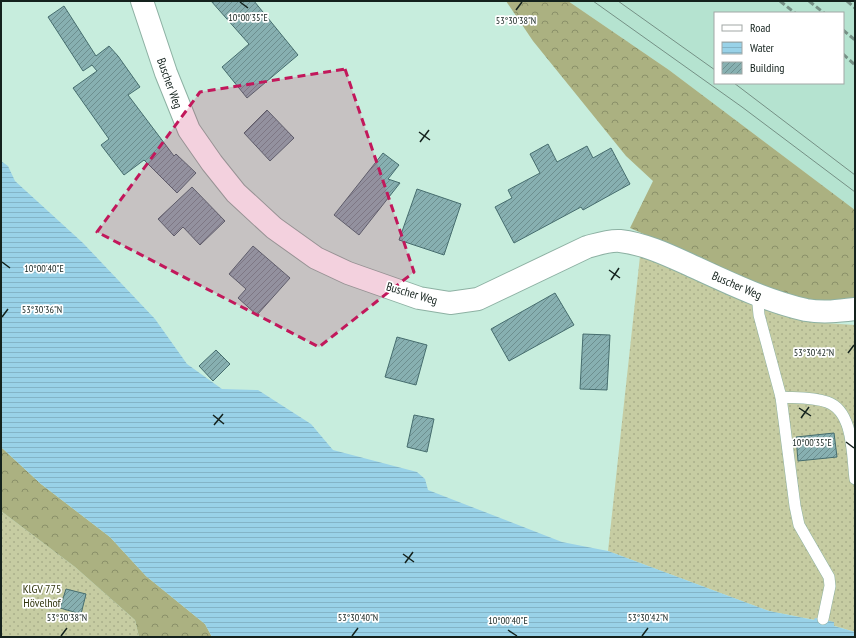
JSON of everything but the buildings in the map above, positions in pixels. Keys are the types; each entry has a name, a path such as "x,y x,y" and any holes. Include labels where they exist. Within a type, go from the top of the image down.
{"street":[{"name":"Buscher Weg","path":"142,1 166,73 188,130 212,163 236,193 274,228 316,258 348,273 419,298 450,303 478,299 587,247 601,243 619,241 664,253 756,294 806,310 823,312 855,309"}],"lane":[{"path":"756,294 759,315 781,397 795,506 800,525 829,577 830,586 823,619"},
{"path":"781,397 827,402 835,407 845,419 851,435 855,479"}],"highlighted area":[{"path":"345,69 414,272 319,347 97,232 200,92"}],"shaded area":[{"path":"568,1 855,1 855,210 669,70"}],"green space":[{"path":"506,1 568,1 669,70 855,210 855,300 829,302 796,301 630,228 653,181 626,156 533,41"},
{"path":"640,256 776,312 810,322 855,325 855,632 815,620 769,611 608,551"},
{"path":"1,447 41,484 110,537 146,576 205,624 212,637 139,637 135,620 75,567 1,511"},
{"name":"KlGV 775 Hövelhof","path":"1,511 75,567 135,620 139,637 1,637"}],"water":[{"path":"1,161 8,166 15,181 83,243 155,319 187,364 222,389 258,390 311,424 333,450 417,472 425,479 428,490 562,542 608,551 769,611 814,620 815,618 834,622 834,626 855,632 855,637 212,637 205,624 146,576 110,537 41,484 1,447"}],"tram line":[{"path":"593,1 742,107 855,192"},
{"path":"618,1 714,69"},
{"path":"735,84 855,175"}],"railway":[{"path":"780,1 794,12"},
{"path":"809,1 823,12"},
{"path":"847,1 855,8"},
{"path":"844,31 855,40"},
{"path":"844,55 855,65"}]}
